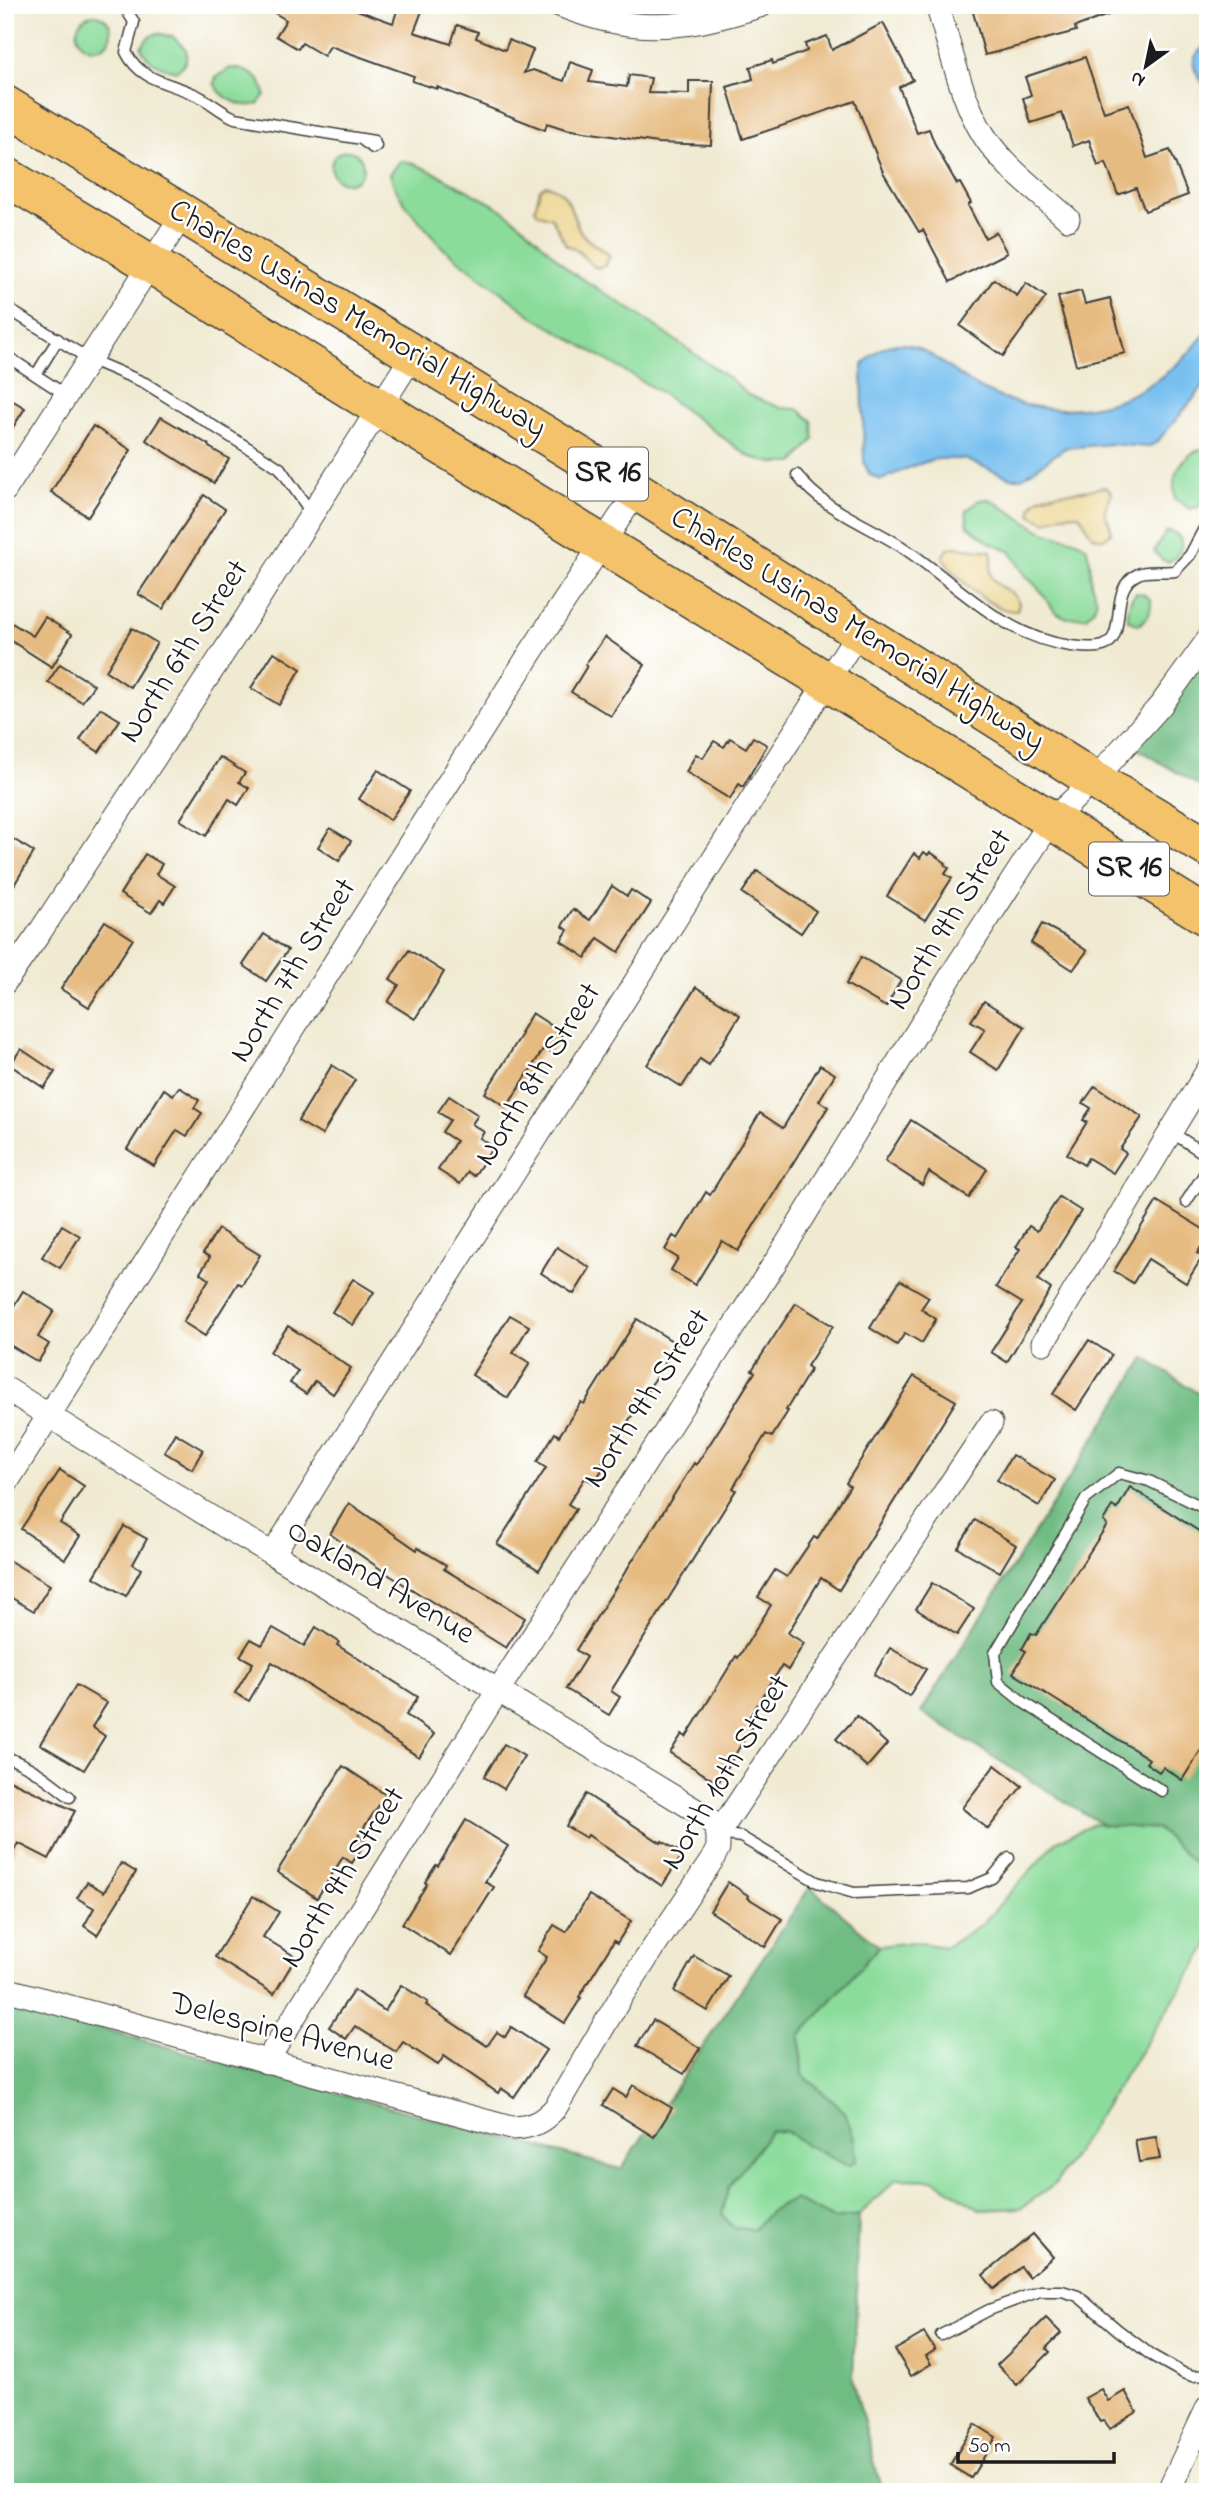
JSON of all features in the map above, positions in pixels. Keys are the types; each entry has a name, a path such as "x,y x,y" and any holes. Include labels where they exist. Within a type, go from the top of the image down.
{"highway":[{"name":"Charles Usinas Memorial Highway","path":"5,105 637,491 1094,780 1208,848"},
{"name":"Charles Usinas Memorial Highway","path":"5,176 1208,917"}],"street":[{"path":"559,5 610,21 642,26 707,22 762,5"},
{"path":"937,5 971,112 983,135 1001,158 1068,219"},
{"path":"5,490 183,214"},
{"name":"North 6th Street","path":"5,982 312,515 413,355"},
{"name":"North 7th Street","path":"5,1485 531,652 637,491"},
{"name":"North 8th Street","path":"273,1554 859,631"},
{"name":"North 9th Street","path":"266,2062 497,1692 780,1255 956,968 1051,821 1094,780 1160,705 1208,640"},
{"path":"1043,1343 1208,1070"},
{"name":"Oakland Avenue","path":"5,1388 231,1530 705,1816 715,1826 718,1834"},
{"name":"North 10th Street","path":"542,2121 556,2107 622,1995 712,1860 718,1848 718,1834 991,1423"},
{"name":"Delespine Avenue","path":"5,1989 511,2128 524,2128 542,2121"},
{"path":"1168,2492 1208,2407"}],"lane":[{"path":"123,5 134,22 126,52 137,69 155,81 194,93 235,118 361,139"},
{"path":"5,307 89,359 145,383 280,468 312,515"},
{"path":"36,375 58,339"},
{"path":"5,355 66,395"},
{"path":"797,475 806,486 835,509 911,552 989,613 1026,633 1059,645 1086,648 1105,645 1111,640 1123,588 1136,574 1175,570 1184,564 1208,521"},
{"path":"1171,1132 1208,1156"},
{"path":"1186,1202 1208,1168"},
{"path":"1162,1791 1023,1702 998,1682 995,1653 1086,1499 1119,1473 1149,1481 1200,1506 1208,1507"},
{"path":"5,1757 46,1778 70,1797"},
{"path":"718,1834 741,1837 817,1882 854,1893 968,1888 992,1878 1009,1858"},
{"path":"941,2335 989,2310 1040,2291 1062,2291 1078,2296 1151,2355 1183,2373 1193,2376 1208,2375"}],"green space":[{"path":"94,15 106,20 111,32 106,44 94,49 82,44 77,32 82,20"},
{"path":"158,33 173,37 186,49 185,62 176,71 155,63 143,52 141,47 144,42"},
{"path":"230,68 248,72 258,78 265,95 258,104 239,104 227,98 217,88 214,83 216,78"},
{"path":"347,151 358,156 363,167 358,178 347,183 336,178 331,167 336,156"},
{"path":"400,161 413,163 439,175 500,208 525,227 570,271 638,314 733,381 748,395 781,408 798,409 812,421 814,439 794,463 773,463 750,457 660,392 532,316 443,248 409,209 395,188 390,174"},
{"path":"1206,448 1208,499 1198,507 1190,509 1175,499 1176,474 1184,460"},
{"path":"989,499 1044,532 1086,546 1091,583 1097,600 1094,609 1086,617 1067,618 1055,612 1040,590 1024,574 1010,551 991,543 968,526 966,511 979,500"},
{"path":"1170,531 1179,537 1181,546 1174,559 1169,562 1162,560 1154,551 1166,532"},
{"path":"1136,593 1151,600 1151,608 1139,625 1128,620 1129,605"},
{"path":"1208,622 1208,791 1126,742"},
{"path":"1145,1358 1208,1400 1208,1529 1200,1542 1208,1547 1208,1876 1158,1829 1103,1825 921,1712"},
{"path":"1094,1824 1158,1829 1208,1876 1208,1946 1054,2185 1021,2208 981,2210 935,2180 897,2179 859,2215 834,2219 794,2199 771,2211 754,2230 734,2228 722,2215 728,2188 770,2132 786,2131 808,2146 845,2112 802,2074 800,2036 879,1946 913,1942 946,1947 982,1924 1057,1841"},
{"path":"810,1887 879,1946 800,2036 802,2074 845,2112 854,2139 856,2161 848,2166 808,2146 786,2131 770,2132 728,2188 722,2215 734,2228 753,2230 771,2211 794,2199 834,2219 859,2215 853,2380 880,2492 5,2492 5,2001 268,2077 270,2075 621,2169"}],"sand":[{"path":"546,185 565,197 582,233 610,256 605,266 597,268 566,245 552,218 539,214 535,209 540,189"},
{"path":"1106,487 1112,493 1105,510 1111,533 1104,539 1093,536 1078,514 1062,515 1046,522 1031,515 1036,501 1050,494"},
{"path":"949,548 991,551 992,578 1017,599 1017,610 998,607 963,582 943,555"}],"water":[{"path":"1208,43 1208,94 1196,72 1194,61 1195,56"},
{"path":"1208,332 1208,381 1156,443 1148,447 1110,444 1065,448 1022,478 1011,478 964,459 936,459 881,480 870,475 864,463 862,366 886,346 901,344 920,349 975,386 1014,402 1042,408 1072,409 1115,401 1144,388 1162,377 1186,356"}],"building":[{"path":"262,5 343,5 393,23 399,5 407,5 422,11 414,32 451,44 457,25 478,32 476,38 505,50 509,40 533,50 524,73 533,70 564,81 570,62 593,70 589,82 627,87 629,75 651,78 648,93 689,94 689,81 713,81 711,145 658,143 565,129 547,123 545,130 437,87 412,81 414,76 330,46 324,56 302,43 298,49 276,36 286,20"},
{"path":"971,5 1130,7 1075,27 1076,31 985,55"},
{"path":"883,23 913,80 899,87 917,133 929,129 957,184 960,183 971,203 968,205 985,238 996,232 1007,253 950,282 923,230 919,232 883,172 855,101 743,139 727,87 753,79 750,67 772,60 773,64 807,51 805,44 827,36 832,50"},
{"path":"1085,57 1104,112 1129,104 1147,158 1170,150 1188,195 1145,211 1136,188 1118,195 1106,163 1098,166 1089,140 1073,146 1062,113 1031,123 1023,98 1031,95 1025,77"},
{"path":"994,279 1017,296 1026,283 1046,297 1003,356 960,326"},
{"path":"1081,291 1085,304 1110,298 1125,353 1076,365 1058,297"},
{"path":"5,396 25,408 5,440"},
{"path":"161,417 229,459 214,483 146,440"},
{"path":"93,426 131,450 88,517 51,492"},
{"path":"204,495 225,509 163,609 138,594"},
{"path":"45,617 72,634 52,667 5,637 10,622 33,636"},
{"path":"132,628 157,643 130,687 106,671"},
{"path":"605,637 645,665 611,716 571,692 587,666 585,665"},
{"path":"274,652 301,669 279,705 251,688"},
{"path":"60,664 94,685 82,702 48,682"},
{"path":"100,708 120,720 99,752 80,740"},
{"path":"753,737 767,745 743,787 739,784 730,799 686,772 696,754 703,758 714,741 724,747 730,738 746,748"},
{"path":"220,757 245,773 239,782 249,788 238,805 229,799 206,836 180,820"},
{"path":"378,770 410,791 390,820 359,799"},
{"path":"330,828 351,841 339,861 318,847"},
{"path":"5,834 34,852 5,900"},
{"path":"924,852 928,855 930,852 946,863 949,868 945,874 952,878 925,920 887,896 914,853 920,858"},
{"path":"145,854 162,864 156,874 175,886 164,903 160,900 151,913 120,894"},
{"path":"757,871 816,911 801,933 742,893"},
{"path":"612,886 627,896 631,890 651,903 619,952 598,938 586,958 561,941 568,930 562,926 573,909 590,920"},
{"path":"105,921 133,939 89,1007 61,989"},
{"path":"1042,924 1087,951 1073,970 1031,943"},
{"path":"264,934 288,950 266,981 243,965"},
{"path":"409,950 444,972 415,1019 388,1002 399,985 390,979"},
{"path":"861,957 901,980 886,1007 846,984"},
{"path":"696,987 740,1015 709,1065 700,1059 682,1087 647,1065"},
{"path":"984,1001 1025,1027 998,1070 970,1052 985,1029 971,1021"},
{"path":"532,1013 563,1033 551,1052 544,1048 507,1107 485,1093"},
{"path":"21,1049 55,1072 44,1088 10,1065"},
{"path":"332,1065 355,1080 322,1135 298,1121"},
{"path":"820,1065 835,1074 819,1101 828,1107 738,1251 722,1241 695,1285 671,1270 678,1258 665,1250 673,1236 678,1239 706,1192 710,1195 760,1113 783,1128"},
{"path":"1095,1086 1142,1117 1120,1149 1126,1153 1113,1173 1088,1158 1084,1165 1067,1154 1087,1122 1083,1120 1091,1108 1083,1103"},
{"path":"179,1087 199,1100 194,1108 202,1113 187,1136 177,1130 154,1166 127,1149 164,1089 173,1095"},
{"path":"449,1096 478,1115 472,1124 484,1132 480,1138 493,1147 474,1176 468,1172 460,1184 438,1170 456,1141 442,1132 450,1120 438,1112"},
{"path":"911,1120 987,1169 969,1198 929,1172 922,1185 885,1161"},
{"path":"1059,1197 1081,1211 1038,1280 1051,1289 1007,1362 991,1352 1022,1303 996,1287 1020,1249 1016,1247 1029,1226 1037,1231"},
{"path":"1157,1201 1208,1232 1208,1237 1197,1253 1203,1256 1186,1283 1148,1259 1133,1283 1114,1271"},
{"path":"62,1225 80,1236 60,1268 42,1257"},
{"path":"218,1229 260,1255 242,1285 238,1283 205,1336 183,1322 209,1279 200,1273 210,1257 203,1253"},
{"path":"557,1247 590,1268 574,1294 541,1273"},
{"path":"353,1279 374,1292 353,1325 332,1312"},
{"path":"900,1280 929,1297 921,1309 936,1319 922,1343 905,1333 897,1345 870,1328"},
{"path":"23,1291 54,1311 38,1337 49,1344 38,1362 5,1342 5,1320"},
{"path":"796,1303 833,1326 807,1366 811,1369 786,1410 788,1411 772,1437 766,1434 733,1488 736,1490 611,1691 620,1697 609,1715 566,1689 586,1657 576,1650 694,1463 696,1465 722,1425 755,1372 752,1370"},
{"path":"510,1315 529,1326 513,1353 530,1363 508,1398 472,1375"},
{"path":"637,1319 677,1344 602,1463 605,1465 594,1483 585,1478 568,1504 576,1509 539,1570 497,1544 546,1468 537,1462 555,1433 559,1436 581,1402 584,1404"},
{"path":"288,1326 351,1368 333,1394 315,1381 306,1394 290,1383 298,1371 270,1352"},
{"path":"1089,1340 1112,1355 1076,1410 1053,1394"},
{"path":"914,1376 956,1401 839,1590 821,1578 788,1633 804,1643 788,1670 782,1666 748,1719 754,1723 718,1783 670,1753 682,1734 686,1737 771,1605 758,1597 775,1570 787,1577 814,1537 817,1539 850,1486 846,1483"},
{"path":"175,1433 203,1450 192,1469 164,1452"},
{"path":"1012,1455 1055,1480 1039,1506 997,1480"},
{"path":"60,1470 84,1486 60,1523 80,1536 65,1559 21,1529"},
{"path":"1130,1487 1208,1537 1208,1739 1182,1780 1163,1767 1159,1772 1146,1763 1149,1759 1013,1673 1026,1651 1022,1649 1031,1633 1036,1635 1107,1525 1103,1521 1112,1506 1117,1509"},
{"path":"349,1503 417,1550 418,1548 446,1565 444,1569 525,1618 506,1648 389,1575 330,1534"},
{"path":"975,1520 1016,1545 1000,1572 958,1548"},
{"path":"124,1526 147,1539 133,1564 141,1569 126,1596 94,1577"},
{"path":"5,1558 50,1585 34,1611 5,1594"},
{"path":"932,1583 974,1609 957,1635 916,1609"},
{"path":"316,1627 339,1642 337,1645 418,1697 406,1715 434,1734 419,1757 272,1662 249,1701 235,1693 253,1663 240,1656 251,1639 262,1645 273,1628 304,1646"},
{"path":"890,1648 926,1669 909,1696 874,1675"},
{"path":"76,1685 107,1703 92,1727 105,1736 84,1770 40,1744"},
{"path":"857,1716 887,1744 867,1767 836,1739"},
{"path":"504,1744 524,1756 504,1789 484,1777"},
{"path":"995,1765 1022,1786 988,1829 962,1808"},
{"path":"343,1766 386,1795 358,1836 366,1841 352,1863 343,1857 317,1898 277,1872"},
{"path":"5,1778 75,1811 49,1859 18,1843 5,1869"},
{"path":"586,1794 661,1843 662,1841 683,1854 662,1886 588,1835 586,1838 566,1826"},
{"path":"466,1820 508,1846 485,1882 494,1887 451,1955 402,1924 427,1884 425,1882"},
{"path":"121,1863 136,1872 97,1935 84,1926 94,1908 77,1898 87,1882 104,1892"},
{"path":"728,1882 782,1919 765,1947 710,1911"},
{"path":"589,1895 631,1921 617,1943 614,1941 565,2023 523,1996 547,1957 538,1951 554,1925 566,1932"},
{"path":"253,1896 279,1912 263,1937 296,1957 274,1994 215,1957"},
{"path":"694,1956 729,1976 708,2011 674,1991"},
{"path":"401,1985 487,2046 497,2032 505,2037 511,2027 546,2050 514,2097 501,2088 498,2093 444,2056 438,2065 403,2042 396,2052 355,2026 346,2039 329,2027 354,1990 385,2011"},
{"path":"653,2020 700,2048 684,2074 637,2046"},
{"path":"633,2085 672,2108 654,2137 603,2105 613,2089 626,2097"},
{"path":"1156,2137 1160,2159 1139,2162 1135,2140"},
{"path":"1033,2234 1053,2257 1029,2277 1021,2267 994,2289 983,2275"},
{"path":"1046,2318 1061,2333 1046,2348 1050,2352 1017,2385 997,2365"},
{"path":"924,2333 935,2350 926,2356 931,2364 911,2376 895,2350"},
{"path":"1101,2389 1108,2401 1125,2391 1137,2412 1110,2429 1104,2420 1100,2422 1085,2398"},
{"path":"975,2424 996,2437 971,2478 950,2465"}]}
